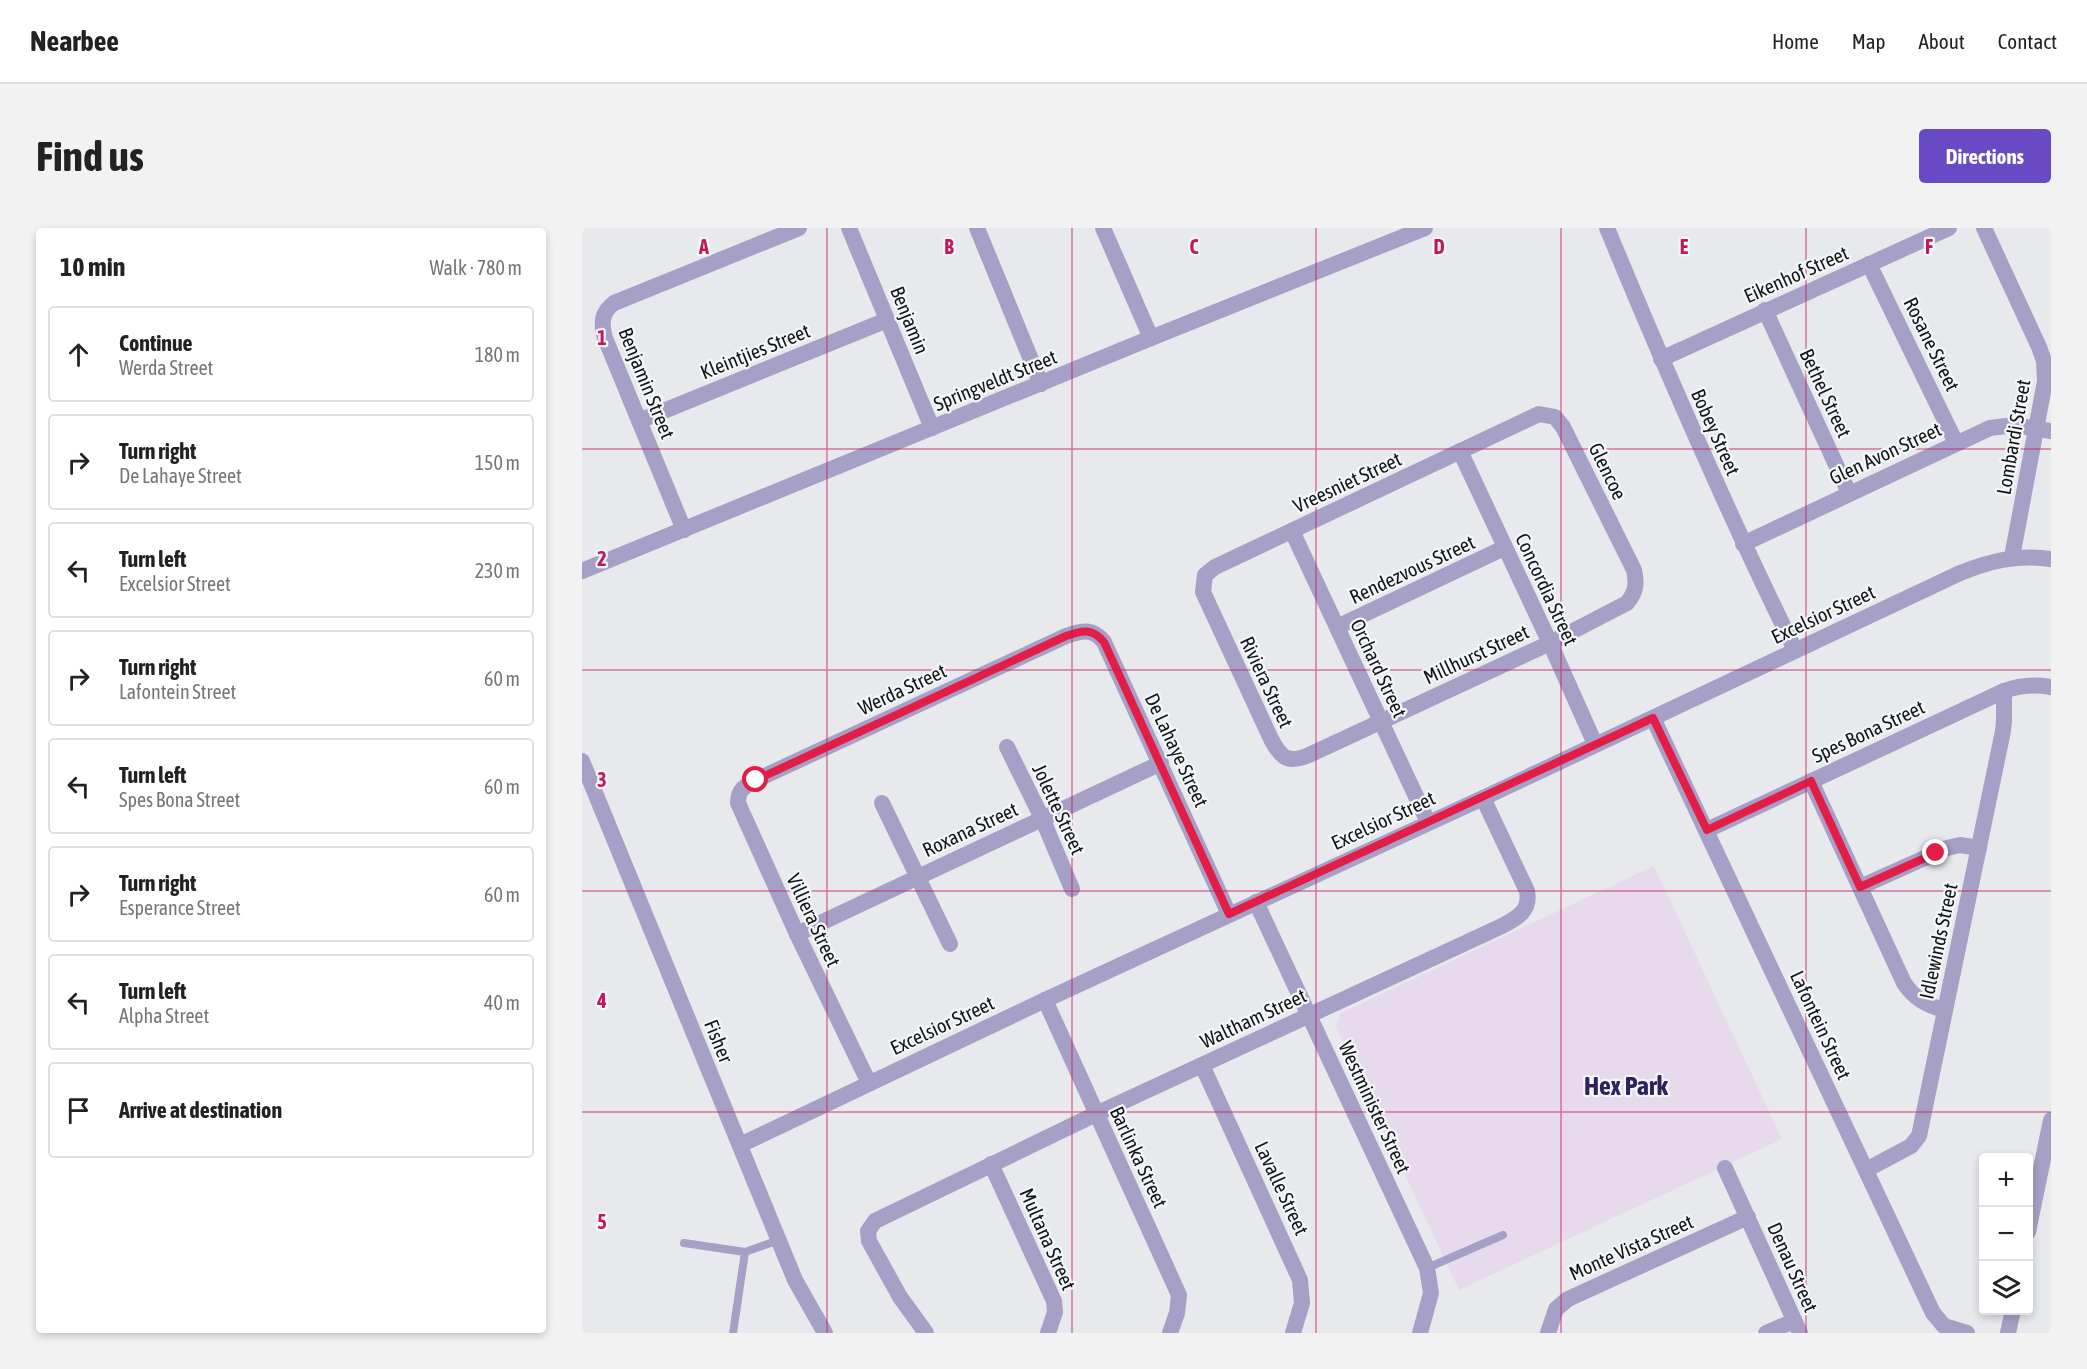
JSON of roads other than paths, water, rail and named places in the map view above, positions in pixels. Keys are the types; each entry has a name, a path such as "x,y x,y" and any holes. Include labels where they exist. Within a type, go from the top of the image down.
{"street":[{"name":"Benjamin","path":"849,228 932,428"},
{"path":"977,228 1041,384"},
{"name":"Springveldt Street","path":"582,571 1425,228"},
{"name":"Bobey Street","path":"1607,228 1661,359 1743,544 1795,651"},
{"name":"Eikenhof Street","path":"1661,359 1949,228"},
{"name":"Lombardi Street","path":"1984,228 2044,361 2046,375 2044,430 2012,557"},
{"name":"Benjamin Street","path":"684,530 605,338 602,320 604,312 614,303 798,229"},
{"path":"1110,230 1151,338"},
{"name":"Rosane Street","path":"1869,264 1956,443"},
{"name":"Bethel Street","path":"1765,310 1849,493"},
{"name":"Kleintjies Street","path":"639,421 887,320"},
{"name":"Glencoe","path":"1529,417 1545,414 1559,421 1634,570"},
{"name":"Vreesniet Street","path":"1205,598 1202,587 1209,570 1529,417"},
{"name":"Glen Avon Street","path":"1743,544 1956,443 1999,426 2014,425 2044,430"},
{"name":"Concordia Street","path":"1460,451 1595,744"},
{"name":"Orchard Street","path":"1292,531 1428,822"},
{"name":"Rendezvous Street","path":"1337,627 1504,548"},
{"name":"Excelsior Street","path":"740,1145 1045,1000 1483,798 1974,567 2012,557 2051,559"},
{"name":"Millhurst Street","path":"1309,754 1550,643 1627,603 1636,586 1634,570"},
{"name":"Riviera Street","path":"1205,598 1276,749 1285,758 1296,759 1309,754"},
{"name":"De Lahaye Street","path":"1066,636 1090,631 1104,642 1229,914"},
{"name":"Werda Street","path":"756,780 1066,636"},
{"name":"Spes Bona Street","path":"1707,830 2004,691 2031,685 2051,687"},
{"name":"Idlewinds Street","path":"1866,1170 1906,1149 1917,1140 2003,731 2004,691"},
{"name":"Lafontein Street","path":"1653,718 1936,1318 1944,1326 1967,1333"},
{"name":"Jolette Street","path":"1007,747 1072,889"},
{"name":"Fisher","path":"582,761 795,1280 825,1333"},
{"name":"Roxana Street","path":"796,934 1161,763"},
{"name":"Villiera Street","path":"756,780 739,791 738,803 796,934 869,1083"},
{"path":"1811,781 1904,983 1910,992 1923,1003 1944,1010"},
{"name":"Waltham Street","path":"926,1333 900,1298 869,1241 870,1226 885,1215 991,1164 1502,926 1523,914 1528,904 1527,891 1483,798"},
{"path":"882,803 950,944"},
{"path":"1860,887 1947,848 1960,845 1979,849"},
{"name":"Westminister Street","path":"1256,902 1427,1268 1431,1293 1420,1333"},
{"name":"Barlinka Street","path":"1045,1000 1179,1295 1180,1302 1170,1333"},
{"name":"Lavalle Street","path":"1202,1065 1300,1280 1302,1303 1293,1333"},
{"path":"2033,1208 2051,1120"},
{"name":"Multana Street","path":"991,1164 1054,1301 1055,1312 1048,1333"},
{"name":"Denau Street","path":"1725,1168 1797,1327"},
{"name":"Monte Vista Street","path":"1548,1333 1556,1309 1568,1299 1748,1217"},
{"path":"2008,1333 2012,1315"},
{"path":"1766,1333 1797,1327"}],"lane":[{"path":"1427,1268 1503,1235"},
{"path":"684,1244 745,1252 779,1240"},
{"path":"733,1333 745,1252"}],"district":[{"name":"Hex Park","path":"1626,1086"}]}
